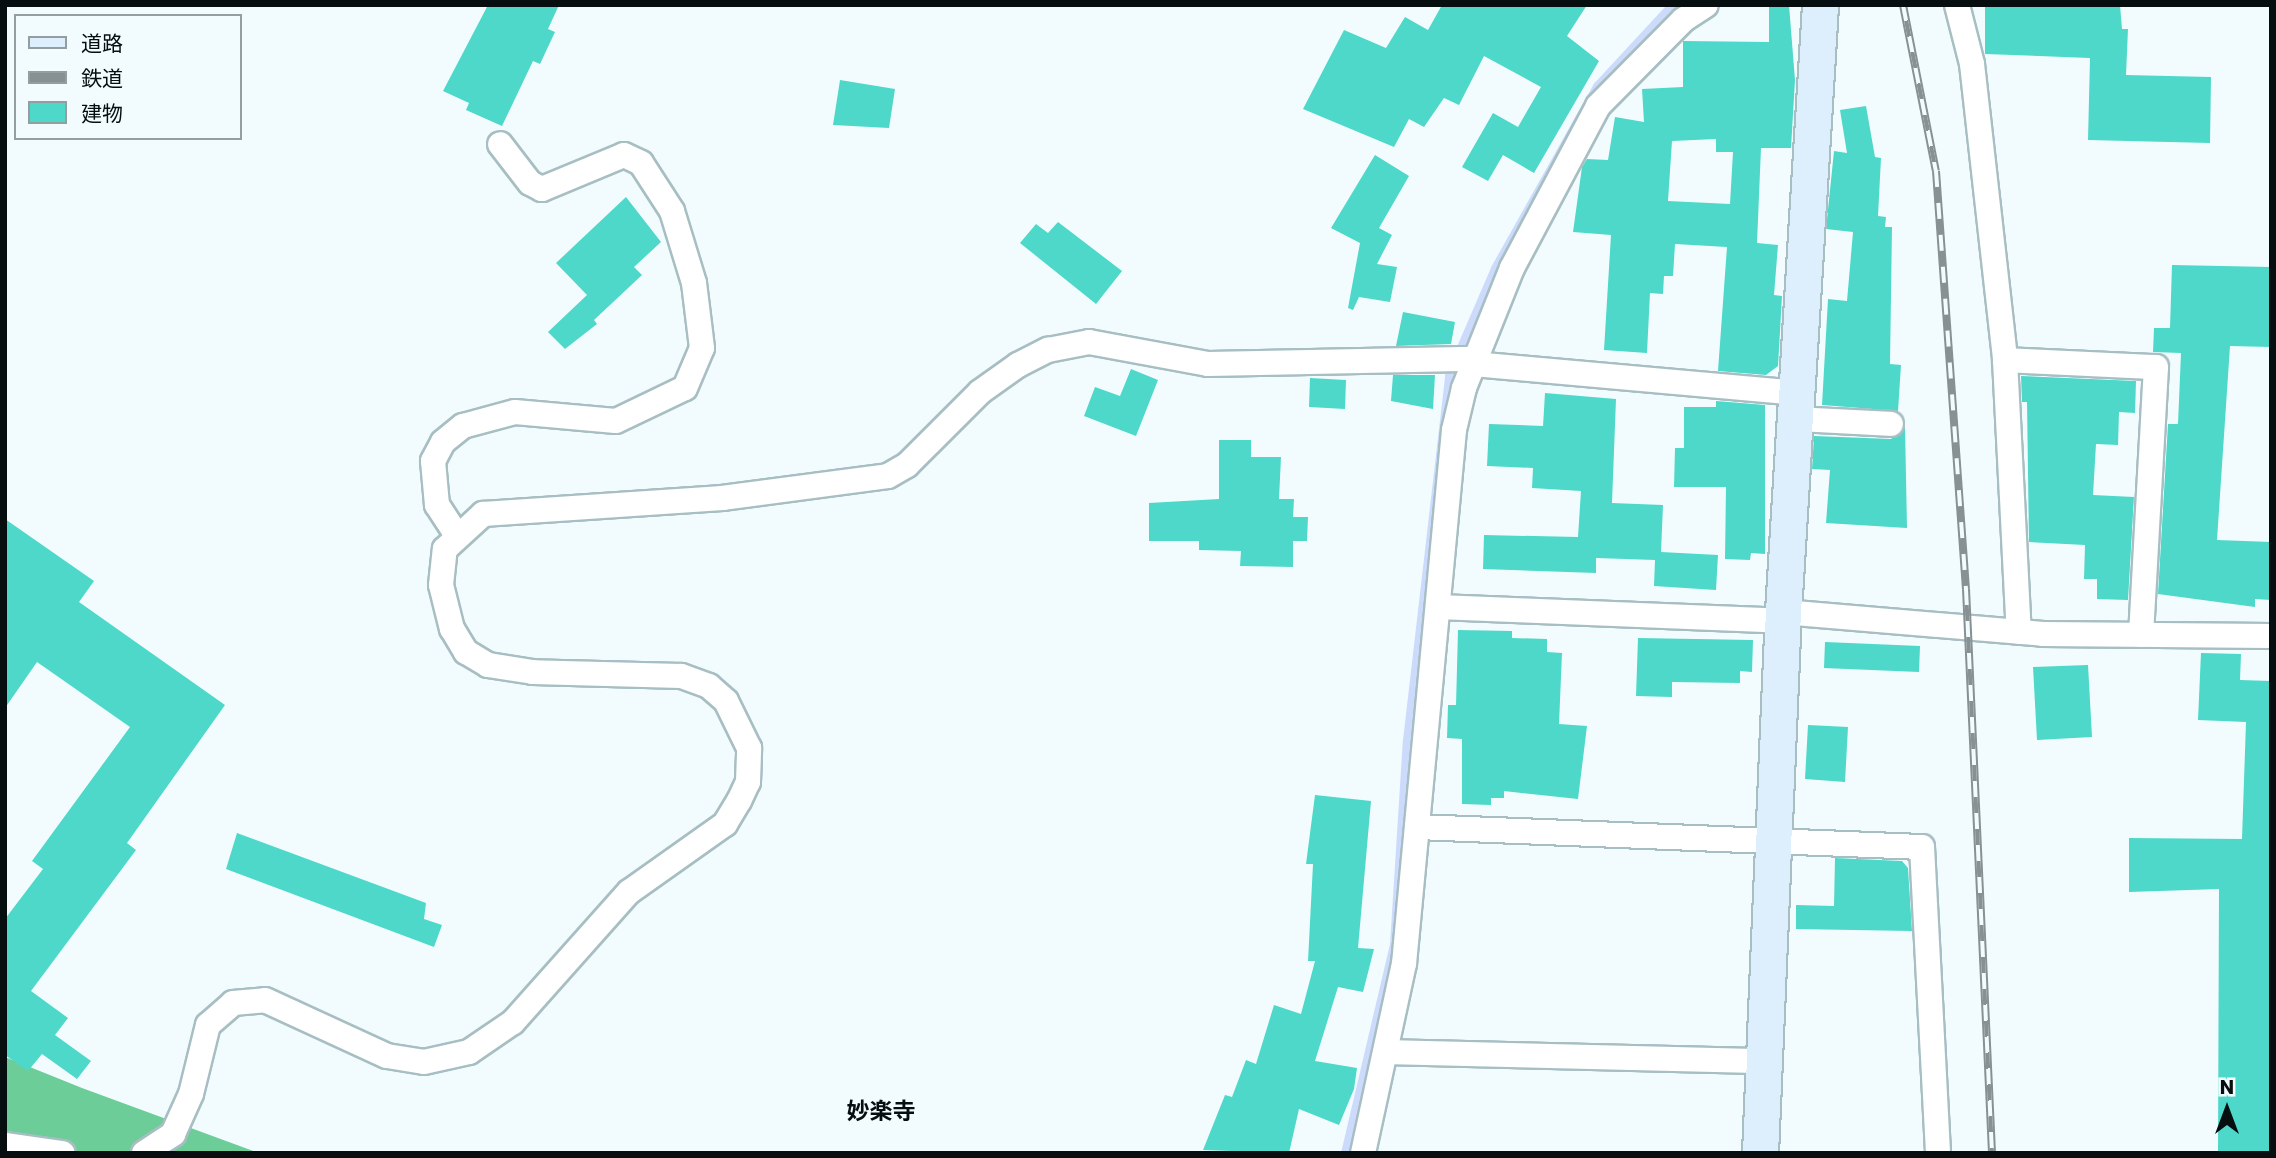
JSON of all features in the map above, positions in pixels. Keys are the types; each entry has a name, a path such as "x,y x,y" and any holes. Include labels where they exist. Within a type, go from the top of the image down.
{"street":[{"path":"1363,1153 1404,964 1454,430 1475,362 1511,268 1598,106 1683,20 1706,5"},
{"path":"1760,1153 1777,842 1783,617 1821,5"},
{"path":"1957,5 1972,64 2005,360 2019,632"},
{"path":"456,534 437,505 433,461 443,442 463,426 515,412 616,421 685,388 702,348 694,283 672,211 641,163 624,155 542,189 530,183 500,144"},
{"path":"144,1153 173,1134 191,1094 208,1025 233,1003 265,1000 387,1056 424,1062 469,1052 513,1022 629,892 725,824 739,801 748,782 749,748 726,701 709,686 681,676 533,672 488,664 466,652 452,629 441,585 445,549 456,534 482,514 510,509 722,498 888,476 907,465 980,392 1018,365 1048,350 1089,342 1208,364 1475,362 1797,406 1891,424"},
{"path":"2005,360 2156,367 2141,635"},
{"path":"1438,607 1783,617 2019,632 2271,636"},
{"path":"1417,827 1922,847 1938,1153"},
{"path":"1386,1052 1765,1061"},
{"path":"5,1145 62,1153"}],"green space":[{"path":"5,1057 82,1088 259,1153 5,1153"}],"building":[{"path":"488,5 559,5 548,29 555,32 540,64 533,61 502,126 466,110 469,103 443,91"},
{"path":"1442,5 1587,5 1567,36 1599,61 1534,173 1503,155 1488,181 1462,167 1493,113 1518,127 1541,87 1484,56 1459,105 1444,98 1424,127 1409,119 1394,147 1303,109 1344,30 1386,48 1405,17 1428,30"},
{"path":"1769,5 1789,5 1795,80 1791,148 1761,148 1757,243 1778,245 1774,295 1782,296 1778,366 1766,375 1718,371 1727,247 1675,244 1673,276 1664,276 1663,294 1650,293 1647,353 1604,350 1611,235 1573,232 1582,167 1587,159 1608,160 1615,117 1644,122 1642,89 1683,87 1683,41 1769,42","holes":["1716,139 1716,152 1733,152 1730,204 1668,201 1672,141"]},
{"path":"1985,5 2120,5 2122,29 2128,29 2126,75 2211,77 2210,143 2088,140 2090,58 1985,54"},
{"path":"840,80 895,89 889,128 833,125"},
{"path":"1866,106 1875,157 1881,158 1878,216 1886,217 1885,227 1892,227 1890,364 1901,365 1898,411 1822,405 1828,299 1847,301 1853,232 1826,229 1834,151 1847,153 1840,110"},
{"path":"1375,155 1409,176 1379,228 1392,235 1377,264 1397,267 1390,302 1359,297 1353,310 1348,308 1360,243 1331,228"},
{"path":"626,197 661,242 634,267 642,275 594,320 597,324 565,349 548,332 587,295 556,263"},
{"path":"1058,222 1122,271 1096,304 1020,243 1036,224 1048,233"},
{"path":"2172,265 2271,267 2271,347 2230,346 2217,540 2271,542 2271,600 2255,599 2255,607 2158,594 2168,424 2178,424 2181,353 2153,352 2154,328 2170,328"},
{"path":"1403,312 1455,322 1451,344 1396,346"},
{"path":"1131,369 1158,380 1136,436 1084,416 1095,387 1120,396"},
{"path":"1393,375 1435,375 1433,409 1391,401"},
{"path":"2021,376 2136,381 2135,413 2119,412 2118,445 2096,444 2093,495 2134,497 2128,600 2097,599 2097,579 2084,579 2085,545 2029,542 2027,402 2022,402"},
{"path":"1310,378 1346,380 1345,409 1309,407"},
{"path":"1545,393 1616,399 1612,503 1663,505 1661,552 1718,555 1716,590 1654,586 1655,560 1596,558 1596,573 1483,569 1484,535 1578,537 1581,491 1532,488 1533,468 1487,466 1489,424 1543,426"},
{"path":"1716,401 1765,405 1765,554 1751,553 1750,560 1725,559 1726,487 1674,487 1675,448 1684,448 1684,407 1716,407"},
{"path":"1905,427 1907,528 1826,523 1830,470 1812,469 1814,436 1891,439"},
{"path":"1219,440 1251,440 1251,457 1281,457 1279,499 1294,499 1293,517 1308,517 1307,541 1293,541 1293,567 1240,566 1241,551 1199,550 1199,541 1149,541 1149,503 1219,499"},
{"path":"5,519 94,581 79,602 225,705 127,843 136,850 31,991 68,1018 55,1035 91,1061 77,1079 42,1054 28,1071 5,1055 5,919 43,869 32,861 130,727 37,662 5,708"},
{"path":"1458,630 1512,631 1512,638 1547,639 1547,652 1562,653 1559,724 1587,726 1578,799 1504,791 1504,798 1491,798 1491,805 1462,804 1462,739 1447,738 1448,705 1456,705"},
{"path":"1638,638 1753,640 1752,672 1740,671 1740,683 1672,682 1672,697 1636,696"},
{"path":"1825,642 1920,646 1919,672 1824,668"},
{"path":"2201,653 2241,654 2240,680 2271,681 2271,1153 2218,1153 2219,889 2129,892 2129,838 2242,839 2246,722 2198,720"},
{"path":"2088,665 2092,737 2037,740 2033,667"},
{"path":"1808,725 1848,727 1845,782 1805,779"},
{"path":"1315,795 1371,801 1358,948 1374,949 1363,992 1338,987 1315,1061 1357,1068 1354,1089 1339,1125 1299,1109 1289,1153 1203,1150 1225,1095 1232,1097 1246,1060 1256,1064 1274,1005 1301,1014 1315,961 1308,961 1313,864 1306,864"},
{"path":"237,833 426,903 424,919 442,925 434,947 226,869"},
{"path":"1835,858 1902,861 1908,868 1912,931 1796,929 1796,905 1834,906"}],"waterway":[{"path":"1345,1153 1394,944 1407,740 1449,375 1495,268 1597,86 1672,5"}],"railway":[{"path":"1903,5 1936,171 1966,589 1992,1153"}],"district":[{"name":"妙楽寺","path":"881,1111"}]}
